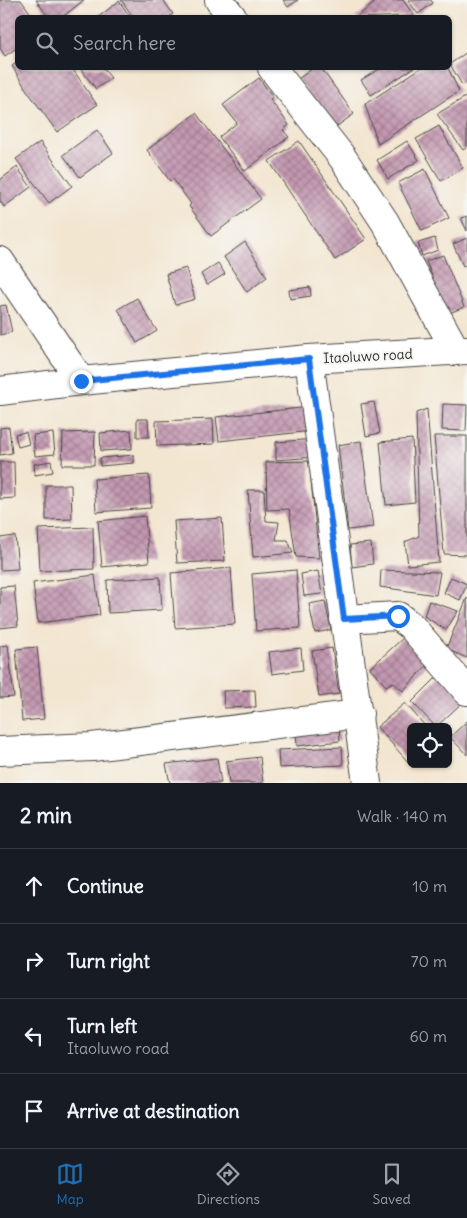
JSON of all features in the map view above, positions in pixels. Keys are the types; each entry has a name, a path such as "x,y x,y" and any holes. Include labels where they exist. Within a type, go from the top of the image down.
{"street":[{"path":"219,0 231,15"},
{"path":"274,70 342,157 385,222 461,350"},
{"path":"0,261 81,381"},
{"name":"Itaoluwo road","path":"0,391 81,381 309,359 461,350"},
{"path":"309,359 367,783"},
{"path":"344,619 398,616 411,626 467,691"},
{"path":"0,751 92,748 358,714"}],"building":[{"path":"0,0 21,0 32,15 15,15 15,49 5,56 0,48"},
{"path":"36,0 84,0 65,15 47,15"},
{"path":"121,0 166,0 164,1 173,14 172,15 132,15"},
{"path":"283,0 298,0 288,7"},
{"path":"378,0 403,0 413,15 359,15"},
{"path":"408,0 431,0 433,3 418,14"},
{"path":"119,1 129,15 101,15"},
{"path":"467,52 467,82 462,85 452,68 452,63"},
{"path":"15,64 15,70 73,70 97,105 57,132 12,66"},
{"path":"82,70 105,70 111,78 96,89"},
{"path":"310,70 322,70 354,114 333,129 298,79"},
{"path":"378,70 411,70 371,95 361,80"},
{"path":"418,70 449,70 459,91 378,144 365,104"},
{"path":"259,78 273,97 270,99 289,125 283,130 289,137 245,171 219,137 237,123 223,105"},
{"path":"467,96 467,147 463,150 437,114"},
{"path":"196,113 261,199 211,236 189,206 191,204 173,179 170,181 147,150"},
{"path":"439,126 463,168 441,181 416,139"},
{"path":"97,130 113,153 80,177 63,155"},
{"path":"299,141 366,239 335,260 269,161"},
{"path":"407,141 419,160 388,179 377,160"},
{"path":"40,142 72,186 49,203 16,159"},
{"path":"17,167 31,187 4,207 0,201 0,180"},
{"path":"425,169 449,218 422,231 398,183"},
{"path":"467,216 467,231 461,218"},
{"path":"435,238 438,250 422,256 418,243"},
{"path":"467,238 467,264 463,266 453,244"},
{"path":"245,242 267,277 247,292 224,257"},
{"path":"443,255 464,307 447,314 426,261"},
{"path":"218,263 225,274 207,285 201,274"},
{"path":"186,268 195,299 175,305 166,274"},
{"path":"310,287 311,296 290,299 289,290"},
{"path":"137,298 157,331 137,343 118,309"},
{"path":"6,305 12,332 0,335 0,306"},
{"path":"374,402 380,433 366,436 361,404"},
{"path":"443,404 467,405 466,431 442,430"},
{"path":"310,407 312,431 219,441 216,417"},
{"path":"427,409 439,562 408,565 405,542 419,536 416,413"},
{"path":"137,419 148,419 149,437 137,437"},
{"path":"213,419 214,444 157,446 156,421"},
{"path":"9,427 12,453 0,455 0,428"},
{"path":"131,430 132,449 101,451 100,433"},
{"path":"26,432 29,444 18,447 15,434"},
{"path":"95,432 94,465 62,465 63,433"},
{"path":"53,433 55,454 35,456 33,435"},
{"path":"434,436 467,436 467,555 444,554"},
{"path":"315,439 316,457 276,460 276,442"},
{"path":"412,439 415,502 386,505 380,442"},
{"path":"361,441 373,527 348,530 338,445"},
{"path":"134,455 134,463 100,466 100,458"},
{"path":"51,461 53,472 35,475 34,464"},
{"path":"309,461 319,558 296,557 289,509 267,510 266,462"},
{"path":"0,462 14,462 15,498 0,499"},
{"path":"149,475 151,508 96,512 94,479"},
{"path":"46,485 71,485 72,519 46,520"},
{"path":"248,490 264,490 266,521 279,522 276,540 288,540 293,553 253,557"},
{"path":"145,516 149,562 102,567 98,521"},
{"path":"222,518 225,561 177,563 174,521"},
{"path":"93,527 94,569 40,571 38,529"},
{"path":"15,536 18,569 0,570 0,538"},
{"path":"371,543 373,564 352,567 350,545"},
{"path":"231,568 235,624 175,628 171,573"},
{"path":"296,570 300,628 256,631 252,574"},
{"path":"381,570 440,572 436,595 380,587"},
{"path":"318,571 322,594 304,596 301,574"},
{"path":"95,575 100,615 38,623 33,583"},
{"path":"160,577 162,610 108,613 107,580"},
{"path":"451,577 467,584 460,600 444,593"},
{"path":"14,586 18,626 0,628 0,587"},
{"path":"467,598 467,658 446,649"},
{"path":"325,601 331,630 315,633 309,604"},
{"path":"429,601 458,611 446,630 424,616"},
{"path":"403,638 428,664 403,691 393,682 386,686 370,668"},
{"path":"8,645 14,697 0,698 0,646"},
{"path":"37,647 44,719 22,721 16,649"},
{"path":"301,648 303,670 272,674 269,652"},
{"path":"332,648 339,694 319,697 312,651"},
{"path":"441,673 466,699 440,723 432,723 412,702"},
{"path":"255,690 256,707 224,708 223,691"},
{"path":"405,703 422,723 407,723 407,761 377,727"},
{"path":"467,721 467,755 452,739 452,735"},
{"path":"339,727 340,741 297,746 296,732"},
{"path":"342,747 343,765 279,768 278,750"},
{"path":"260,757 263,783 229,783 226,761"},
{"path":"217,758 221,783 170,783 166,764"}],"route":[{"path":"81,381 309,359 344,619 398,616"}]}
